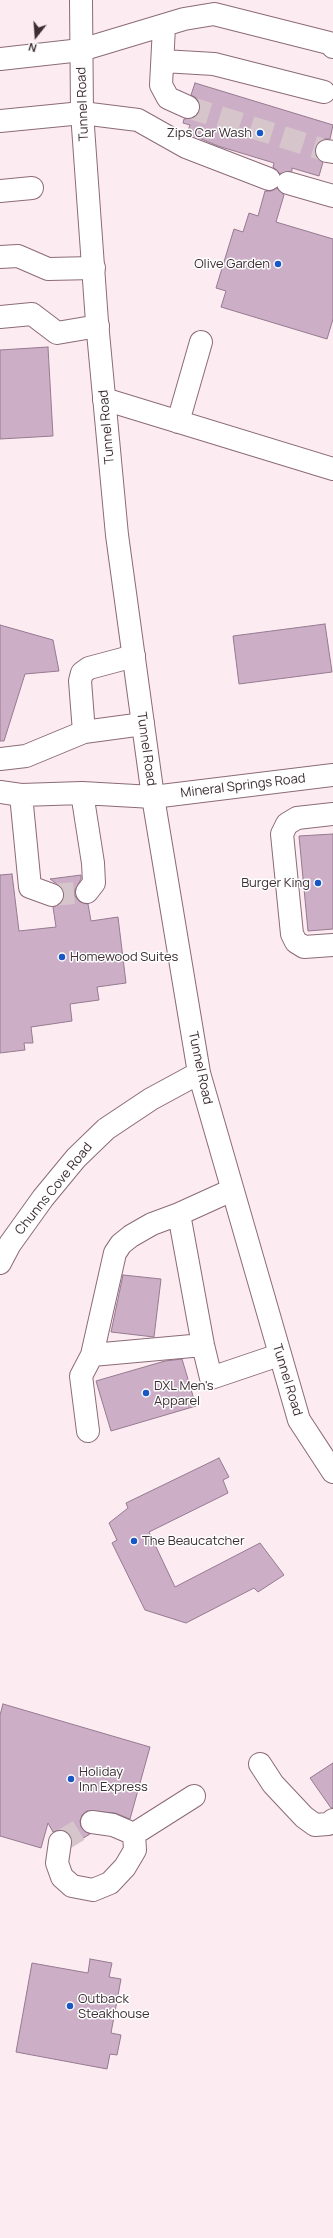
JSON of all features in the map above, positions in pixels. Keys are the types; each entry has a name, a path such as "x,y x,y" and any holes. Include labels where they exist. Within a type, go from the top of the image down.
{"main road":[{"name":"Tunnel Road","path":"81,0 82,114 104,399 117,535 153,797 199,1073 279,1355 299,1420 333,1472"},
{"path":"0,59 81,50 126,35 164,27 184,19 214,14 329,42 333,48"},
{"path":"164,27 164,61 161,85 168,98 188,107"},
{"path":"164,61 214,64 330,92"},
{"path":"0,121 82,114 138,120 186,147 278,181 333,196"},
{"path":"0,191 32,188"},
{"path":"0,257 18,256 48,269 94,268"},
{"path":"0,317 32,314 57,333 98,326"},
{"path":"178,422 200,342"},
{"path":"104,399 333,469"},
{"path":"84,732 80,681 82,673 89,668 134,656"},
{"path":"0,759 26,756 84,732 143,724"},
{"name":"Mineral Springs Road","path":"10,793 82,793 153,797 333,775"},
{"path":"10,793 30,887 52,895"},
{"path":"82,793 93,863 94,882 87,892"},
{"path":"333,814 297,818 287,824 282,834 292,934 296,942 304,947 333,945"},
{"name":"Chunns Cove Road","path":"0,1263 10,1244 43,1198 76,1158 106,1129 151,1099 199,1073"},
{"path":"88,1431 81,1376 92,1355 115,1253 121,1244 131,1236 152,1224 179,1214 232,1190"},
{"path":"179,1214 202,1345 211,1378 279,1355"},
{"path":"92,1355 202,1345"},
{"path":"260,1764 273,1784 304,1817 315,1825 328,1824 333,1820"},
{"path":"134,1834 194,1796"},
{"path":"92,1822 113,1825 134,1834"},
{"path":"60,1842 57,1863 62,1877 72,1886 93,1890 110,1883 125,1867 135,1850 134,1834"}],"building":[{"name":"Zips Car Wash","path":"195,83 333,125 330,139 322,139 315,149 315,156 323,162 319,176 292,168 292,171 280,174 273,167 274,163 218,146 187,133 190,125 183,123 184,119 196,117 200,106 198,99 191,95"},
{"name":"Olive Garden","path":"277,188 284,195 276,222 333,239 333,319 327,339 221,307 226,291 216,288 234,229 243,232 249,213 258,216 265,191 271,191"},
{"path":"48,347 53,436 0,439 0,350"},
{"path":"325,624 332,672 239,684 233,636"},
{"path":"0,625 53,640 59,671 25,674 4,741 0,741"},
{"name":"Burger King","path":"333,834 333,929 308,931 299,836"},
{"name":"Homewood Suites","path":"12,874 19,931 56,927 53,907 60,904 64,893 61,887 50,879 81,875 81,879 75,890 75,896 80,902 88,904 91,921 118,917 126,983 97,987 99,1000 70,1004 72,1021 31,1027 33,1043 24,1043 25,1050 0,1053 0,875"},
{"path":"123,1275 161,1279 154,1337 111,1332"},
{"name":"DXL Men's Apparel","path":"182,1359 196,1406 111,1431 96,1381 165,1361"},
{"name":"The Beaucatcher","path":"219,1458 229,1477 223,1480 228,1493 149,1532 175,1587 260,1543 284,1575 258,1592 254,1588 186,1623 145,1610 112,1543 117,1540 109,1523 128,1508 126,1503"},
{"name":"Holiday Inn Express","path":"3,1704 150,1747 130,1819 115,1813 87,1811 82,1815 80,1821 81,1827 90,1834 72,1845 72,1838 68,1832 61,1830 53,1832 48,1823 41,1848 0,1836 0,1715"},
{"path":"333,1763 333,1808 331,1808 310,1778"},
{"name":"Outback Steakhouse","path":"90,1959 112,1963 109,1977 121,1979 111,2033 121,2035 117,2055 110,2054 107,2069 16,2052 32,1963 88,1973"}],"tunnel":[{"path":"188,107 327,151"},
{"path":"52,895 87,892"},
{"path":"60,1842 92,1822"}],"place":[{"name":"Zips Car Wash","path":"260,133"},
{"name":"Olive Garden","path":"278,264"},
{"name":"Burger King","path":"318,883"},
{"name":"Homewood Suites","path":"62,957"},
{"name":"DXL Men's Apparel","path":"146,1393"},
{"name":"The Beaucatcher","path":"134,1541"},
{"name":"Holiday Inn Express","path":"71,1779"},
{"name":"Outback Steakhouse","path":"70,2006"}]}
